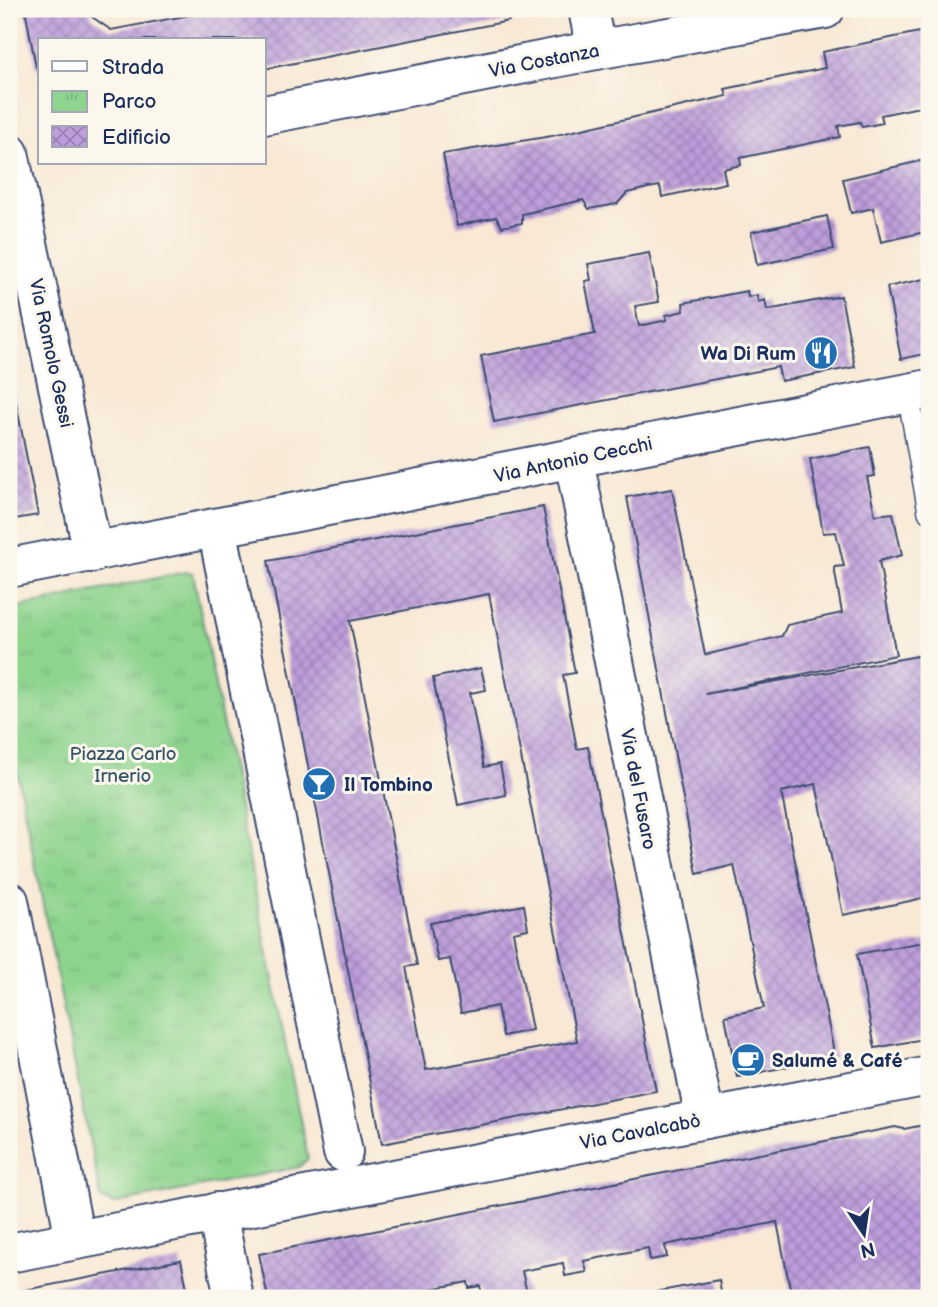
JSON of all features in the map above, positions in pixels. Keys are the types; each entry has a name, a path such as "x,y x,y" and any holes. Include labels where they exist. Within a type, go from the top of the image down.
{"street":[{"path":"588,9 596,50"},
{"name":"Via Costanza","path":"266,115 596,50 825,9"},
{"name":"Via Romolo Gessi","path":"17,161 93,553"},
{"name":"Via Antonio Cecchi","path":"217,528 918,391"},
{"name":"Via del Fusaro","path":"573,460 705,1119"},
{"path":"9,568 217,528 347,1169 216,1212 9,1253"},
{"path":"9,901 75,1239"},
{"name":"Via Cavalcabò","path":"347,1169 705,1119 929,1076"},
{"path":"216,1212 234,1298"}],"lane":[{"path":"918,391 929,512"}],"green space":[{"name":"Piazza Carlo Irnerio","path":"186,572 193,573 308,1159 299,1167 113,1204 101,1198 9,733 9,609"}],"building":[{"path":"25,9 90,9 92,17 111,30 222,9 506,9 509,21 266,69 266,38 38,38 38,68"},
{"path":"929,30 929,105 881,115 883,123 862,127 860,122 838,126 840,137 740,158 741,165 723,169 726,183 662,197 660,186 648,188 627,193 617,204 589,209 583,200 522,214 522,223 502,227 496,217 457,226 443,154 552,136 727,96 725,89 825,68 822,52"},
{"path":"929,159 929,231 881,242 873,208 851,213 843,179"},
{"path":"827,216 834,249 757,265 751,232"},
{"path":"649,253 659,302 635,306 639,326 667,320 666,315 684,311 683,303 747,291 748,297 757,295 758,302 765,300 767,310 841,296 855,367 781,381 778,367 494,422 481,356 595,334 585,281 591,280 588,264"},
{"path":"929,278 929,353 901,359 887,287"},
{"path":"9,373 38,515 9,520"},
{"path":"870,447 875,476 867,477 875,515 893,513 902,555 879,561 896,655 705,694 929,654 929,761 926,762 929,779 929,897 843,915 816,784 781,792 835,1057 737,1077 725,1016 764,1008 734,865 697,874 627,497 672,489 705,655 782,636 787,625 842,613 834,567 844,566 836,532 823,533 810,459"},
{"path":"543,507 575,673 563,675 577,749 588,747 656,1091 382,1144 268,561","holes":["489,594 577,1041 426,1070 406,967 417,965 350,621"]},
{"path":"481,668 486,690 470,693 484,767 500,764 506,795 458,805 433,678"},
{"path":"524,905 528,929 513,932 532,1030 503,1036 497,1006 461,1013 450,959 438,961 430,923"},
{"path":"929,941 929,1038 875,1048 857,954"},
{"path":"929,1124 929,1298 792,1298 777,1222 665,1245 667,1257 650,1260 648,1248 584,1261 587,1272 565,1276 563,1263 522,1271 528,1298 483,1298 480,1286 469,1288 468,1282 431,1289 433,1298 373,1298 372,1295 357,1298 268,1298 259,1254 895,1127 904,1129"},
{"path":"181,1260 189,1298 9,1298 9,1293"},
{"path":"719,1280 722,1298 651,1298 650,1293"}],"place":[{"name":"Wa Di Rum","path":"821,353"},
{"name":"Il Tombino","path":"319,784"},
{"name":"Salumé & Café","path":"748,1060"}]}
